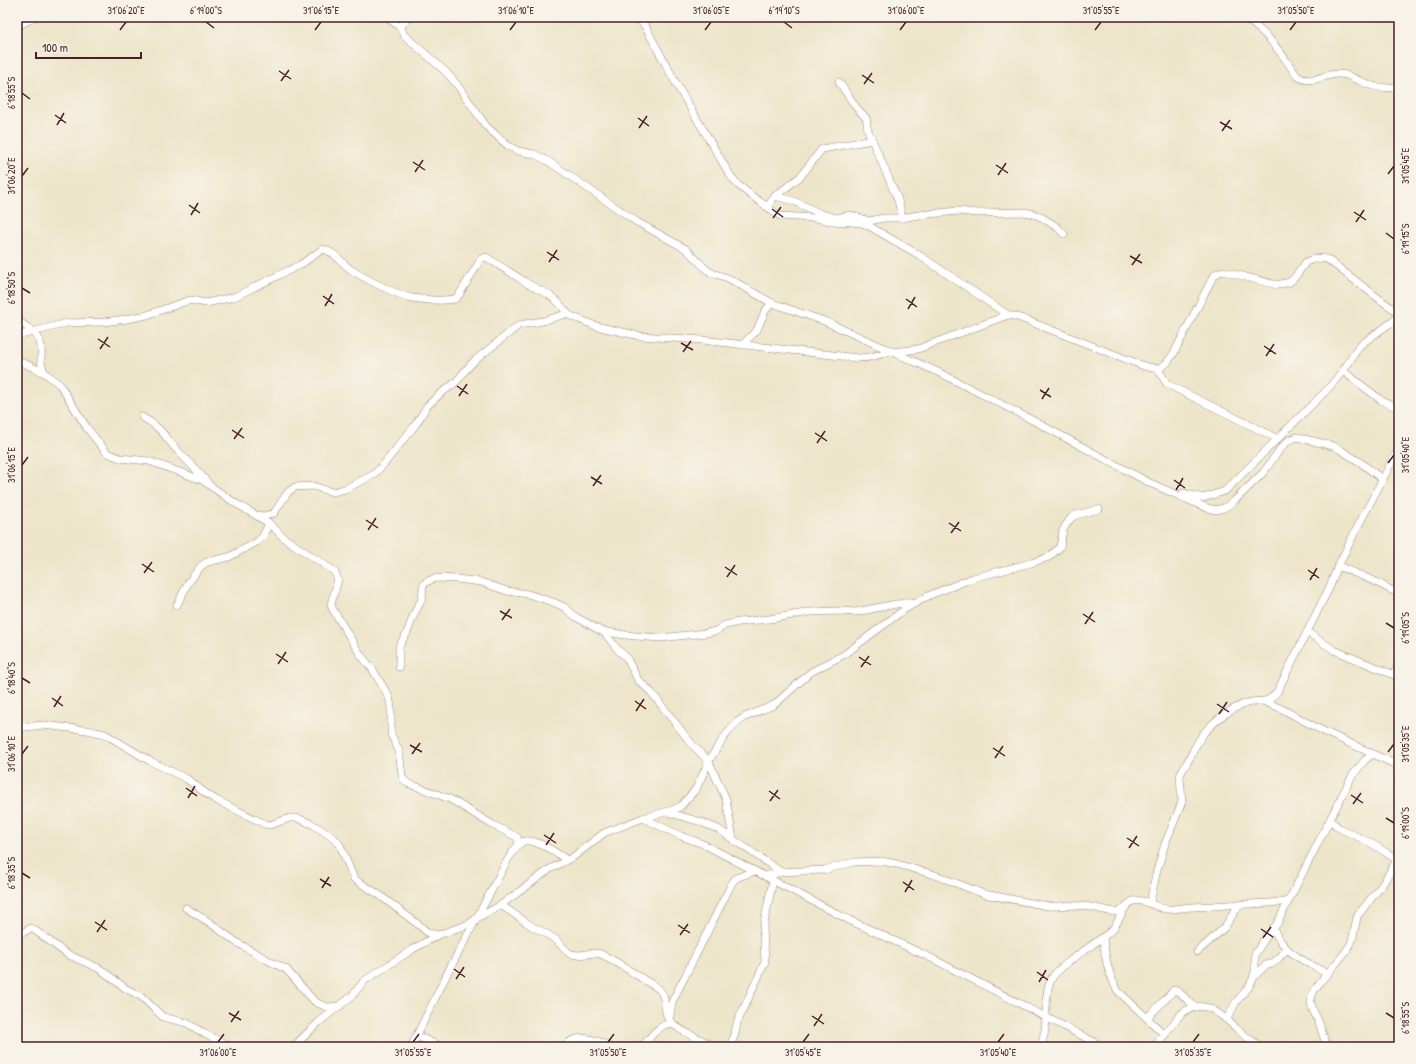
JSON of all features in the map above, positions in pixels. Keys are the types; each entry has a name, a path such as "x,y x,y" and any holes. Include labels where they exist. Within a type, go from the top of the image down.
{"street":[{"path":"17,27 34,17"},
{"path":"387,17 400,28 404,36 446,72 458,86 486,126 506,145 518,151 534,154 548,161 637,222 686,249 707,270 728,278 772,303 824,321 954,380 1150,483 1207,508 1216,510 1224,508 1233,502 1263,473 1281,448 1288,441 1297,437 1333,446 1360,462 1382,479"},
{"path":"400,28 404,21 409,17"},
{"path":"633,17 645,26 678,87 730,175 738,185 780,216 862,223 919,255 1008,315 1018,317 1144,366 1158,369 1167,363 1174,353 1213,277 1219,272 1223,271 1277,285 1286,284 1295,277 1306,262 1315,258 1328,259 1382,302 1399,312"},
{"path":"1242,17 1249,21 1269,39 1300,78 1308,80 1338,73 1372,86 1393,88 1399,86"},
{"path":"839,82 856,108 866,118 867,128 898,200 902,218"},
{"path":"767,207 775,196 800,177 822,149 872,140"},
{"path":"775,196 794,201 819,213 837,218 851,216 869,221 884,218 902,218 958,211 977,213 1025,212 1041,217 1057,227 1064,234"},
{"path":"17,336 67,323 103,322 147,315 190,300 206,303 228,299 300,265 323,249 328,251 351,269 383,286 406,296 425,299 455,299 481,259 486,257 530,285 548,294 558,302 569,315"},
{"path":"742,345 757,330 765,311 772,303"},
{"path":"254,515 264,516 274,512 288,492 295,488 313,486 332,492 345,489 368,479 384,464 416,424 427,406 456,382 474,361 519,325 543,321 563,314 596,326 640,336 703,340 858,358 870,358 890,352 918,349 1008,315"},
{"path":"1150,483 1194,497 1203,498 1225,492 1297,418 1326,391 1343,371 1360,345 1399,317"},
{"path":"17,320 34,332 41,343 40,361 45,373"},
{"path":"17,360 45,373 60,386 87,428 107,453 120,458 149,460 202,480 254,515 269,523 284,538 334,572 338,580 331,604 332,608 360,654 373,670 389,697 391,707 391,734 399,751 403,779 407,783 450,799 493,825 516,836 520,844"},
{"path":"1158,369 1167,384 1184,394 1278,439"},
{"path":"1343,371 1381,400 1399,409"},
{"path":"142,417 154,424 163,432 179,452 214,489"},
{"path":"1280,708 1276,699 1277,692 1330,586 1338,566 1399,448"},
{"path":"293,1047 318,1023 353,995 364,981 413,949 438,935 469,924 501,905 550,869 566,859 573,857 604,833 643,818 667,812 681,806 696,789 709,762 725,736 737,722 745,717 774,705 811,672 845,654 915,602 973,578 1031,564 1049,557 1060,547 1063,530 1073,516 1099,509"},
{"path":"178,605 188,583 201,566 207,562 230,557 257,542 263,536 269,523"},
{"path":"1338,566 1374,581 1399,594"},
{"path":"399,667 399,646 408,633 414,614 422,599 423,586 426,582 435,578 457,578 481,582 507,591 528,594 553,602 564,607 576,617 601,632 660,638 716,631 725,625 738,622 770,619 811,612 856,612 896,604 915,602"},
{"path":"604,632 618,650 626,657 638,680 651,692 691,743 709,762 726,799 733,839"},
{"path":"1307,632 1334,650 1397,676 1399,664"},
{"path":"1265,702 1277,692"},
{"path":"1150,903 1156,874 1165,844 1182,802 1180,776 1203,734 1229,711 1247,703 1265,702 1399,766"},
{"path":"17,728 43,725 87,730 105,734 150,761 187,779 208,795 265,824 273,825 293,818 297,818 312,824 338,841 354,879 378,894 424,930 438,935"},
{"path":"1254,978 1255,954 1283,914 1352,776 1365,760 1373,754"},
{"path":"667,812 711,826 733,839 781,872"},
{"path":"643,818 681,836 703,844 847,919 931,958 1104,1047"},
{"path":"1327,1047 1319,1022 1311,1005 1314,992 1350,945 1358,915 1382,885 1398,860 1371,843 1339,828 1330,820"},
{"path":"411,1047 477,918 508,861 520,844 525,841 537,842 566,859"},
{"path":"769,878 781,872 824,870 854,862 882,862 897,864 935,875 984,894 1056,907 1070,905 1084,906 1119,912 1135,901 1150,903 1167,909 1284,902 1289,900"},
{"path":"671,1021 670,1009 672,1002 732,883 736,878 755,870"},
{"path":"730,1047 737,1023 766,962 763,928 769,878"},
{"path":"501,905 533,927 552,937 570,954 601,954 659,989 663,993 666,1010 671,1021 685,1032 717,1047"},
{"path":"1197,952 1224,928 1239,905"},
{"path":"186,908 209,922 236,942 286,969 315,1002 327,1007 341,1006"},
{"path":"1040,1047 1044,1037 1047,994 1050,982 1055,974 1103,938 1117,925 1125,908"},
{"path":"17,934 31,928 33,929 71,956 100,968 125,988 142,998 163,1017 186,1023 232,1047"},
{"path":"1273,928 1278,938 1287,949 1328,974"},
{"path":"1103,938 1105,953 1113,983 1118,991 1165,1035"},
{"path":"1227,1019 1236,1002 1254,978 1266,965 1272,964 1287,949"},
{"path":"1147,1018 1174,990 1186,997 1195,1007"},
{"path":"1154,1047 1181,1014 1186,1010 1202,1006 1207,1007 1227,1019 1258,1045"},
{"path":"642,1047 660,1026 671,1021"},
{"path":"416,1036 442,1047"},
{"path":"565,1047 573,1039 581,1038 610,1047"}]}
